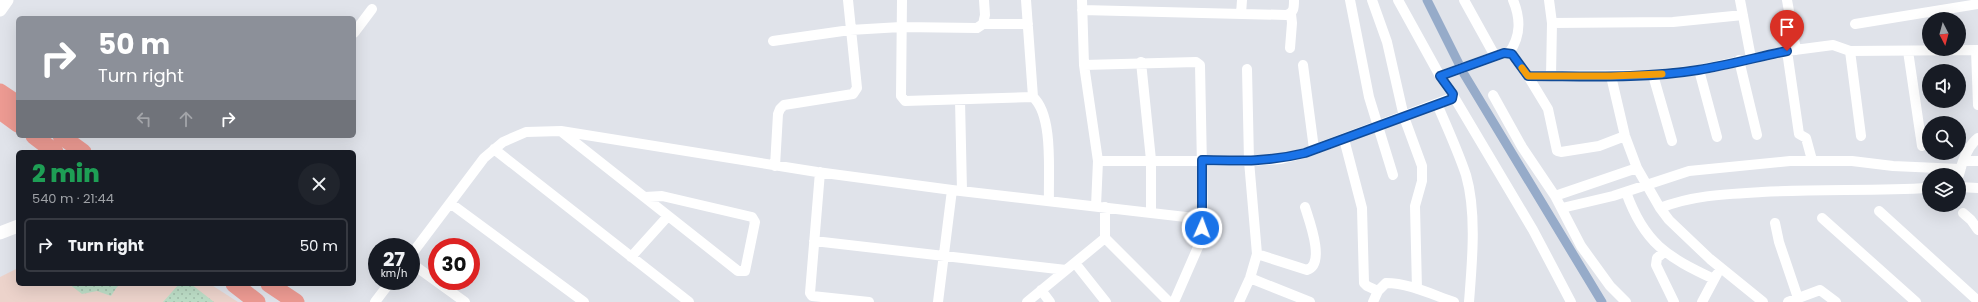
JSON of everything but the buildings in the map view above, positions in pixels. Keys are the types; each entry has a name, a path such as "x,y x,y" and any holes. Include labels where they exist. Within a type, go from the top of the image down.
{"highway":[{"path":"0,92 16,103"},
{"path":"0,111 16,123"},
{"path":"37,138 52,150"},
{"path":"64,138 80,150"},
{"path":"237,286 257,302"},
{"path":"272,286 296,302"}],"street":[{"path":"0,10 7,0"},
{"path":"775,166 778,114 780,108 784,105 853,94 856,91 857,88 848,0"},
{"path":"902,0 902,99 905,101 1033,97"},
{"path":"983,24 985,15 984,0"},
{"path":"1026,0 1033,97 1041,108 1046,124 1049,201"},
{"path":"1241,14 1242,0"},
{"path":"1290,48 1292,23 1291,14 1294,10 1294,0"},
{"path":"1350,0 1369,97 1393,175"},
{"path":"1372,0 1387,42 1404,117 1423,173 1415,206 1417,289"},
{"path":"1398,0 1444,74 1454,97 1533,230 1570,302"},
{"path":"1464,0 1495,56"},
{"path":"1444,74 1495,56 1509,53 1516,42 1518,34 1516,8 1513,0"},
{"path":"1549,0 1552,23 1551,76"},
{"path":"1740,0 1751,58"},
{"path":"1787,0 1799,134 1806,138 1812,160"},
{"path":"1855,24 1978,4"},
{"path":"1169,302 1104,238 1098,161 1084,65 1082,5 1241,14 1291,14"},
{"path":"356,30 372,9"},
{"path":"1552,23 1673,22 1743,15"},
{"path":"773,41 850,30 901,27 976,28 983,24 1028,24"},
{"path":"1528,76 1653,75 1699,70 1739,60 1791,50 1833,45 1850,51 1977,50 1978,105"},
{"path":"1850,51 1861,136"},
{"path":"1908,51 1922,146"},
{"path":"1509,53 1512,54 1528,76 1548,109 1556,149 1559,152 1599,146 1625,136"},
{"path":"1739,60 1757,135"},
{"path":"1084,65 1141,62 1196,62 1200,65 1203,219 1202,238 1174,302"},
{"path":"1141,62 1151,160 1151,212"},
{"path":"1303,65 1314,149"},
{"path":"1239,302 1250,278 1257,254 1249,161 1247,69"},
{"path":"1699,70 1717,137"},
{"path":"1653,75 1672,141"},
{"path":"1611,76 1625,136 1637,168 1660,208 1669,220 1720,268 1763,302"},
{"path":"1493,95 1522,147 1562,208 1581,246 1610,286 1626,302"},
{"path":"1098,161 1249,161 1281,159 1344,139 1454,97"},
{"path":"938,302 943,257 957,190 960,100"},
{"path":"1437,104 1466,176 1470,201 1473,249 1469,302"},
{"path":"561,131 738,271 745,271 755,222 752,217 662,196 645,197"},
{"path":"420,243 484,158 503,142 526,132 561,131 775,166 957,190 1203,219"},
{"path":"1961,168 1974,141 1978,138"},
{"path":"1344,139 1362,208 1364,282 1367,286 1378,291"},
{"path":"494,149 631,257 684,301"},
{"path":"1562,208 1626,192 1690,171 1812,160 1944,168"},
{"path":"1963,168 1978,161"},
{"path":"1555,196 1637,168"},
{"path":"820,172 810,295 869,302"},
{"path":"1966,187 1978,188"},
{"path":"1660,208 1674,202 1717,194 1792,190 1922,188"},
{"path":"1626,192 1634,214 1647,235 1664,252 1679,262 1714,279"},
{"path":"450,203 584,302"},
{"path":"1257,254 1307,270 1312,268 1316,261 1315,244 1305,207"},
{"path":"1879,211 1978,301"},
{"path":"1963,213 1971,220 1978,230"},
{"path":"631,257 668,216"},
{"path":"1822,218 1916,302"},
{"path":"1775,223 1793,300 1820,290 1836,302"},
{"path":"0,233 16,227"},
{"path":"1027,302 1075,264 1104,238"},
{"path":"814,241 1066,270"},
{"path":"1664,252 1657,258 1656,264 1674,302"},
{"path":"1075,264 1106,302"},
{"path":"1702,302 1720,268"},
{"path":"420,270 465,302"},
{"path":"1250,278 1310,302"},
{"path":"1373,302 1378,291 1386,283 1417,289 1454,302"},
{"path":"375,302 384,290"},
{"path":"1041,290 1050,302"}],"shaded area":[{"path":"16,269 16,286 213,286 238,302 0,302 0,277"}],"green space":[{"path":"72,286 118,286 111,296 97,291 82,294"},
{"path":"177,286 194,286 214,302 163,302"}],"waterway":[{"path":"1427,0 1464,74 1602,302"}],"slow traffic":[{"path":"1522,68 1528,76 1611,76 1662,74"}],"route":[{"path":"1202,228 1202,160 1249,161 1281,159 1305,153 1452,99 1454,97 1453,94 1440,76 1504,53 1512,54 1528,76 1611,76 1653,75 1699,70 1739,60 1787,51"}]}
